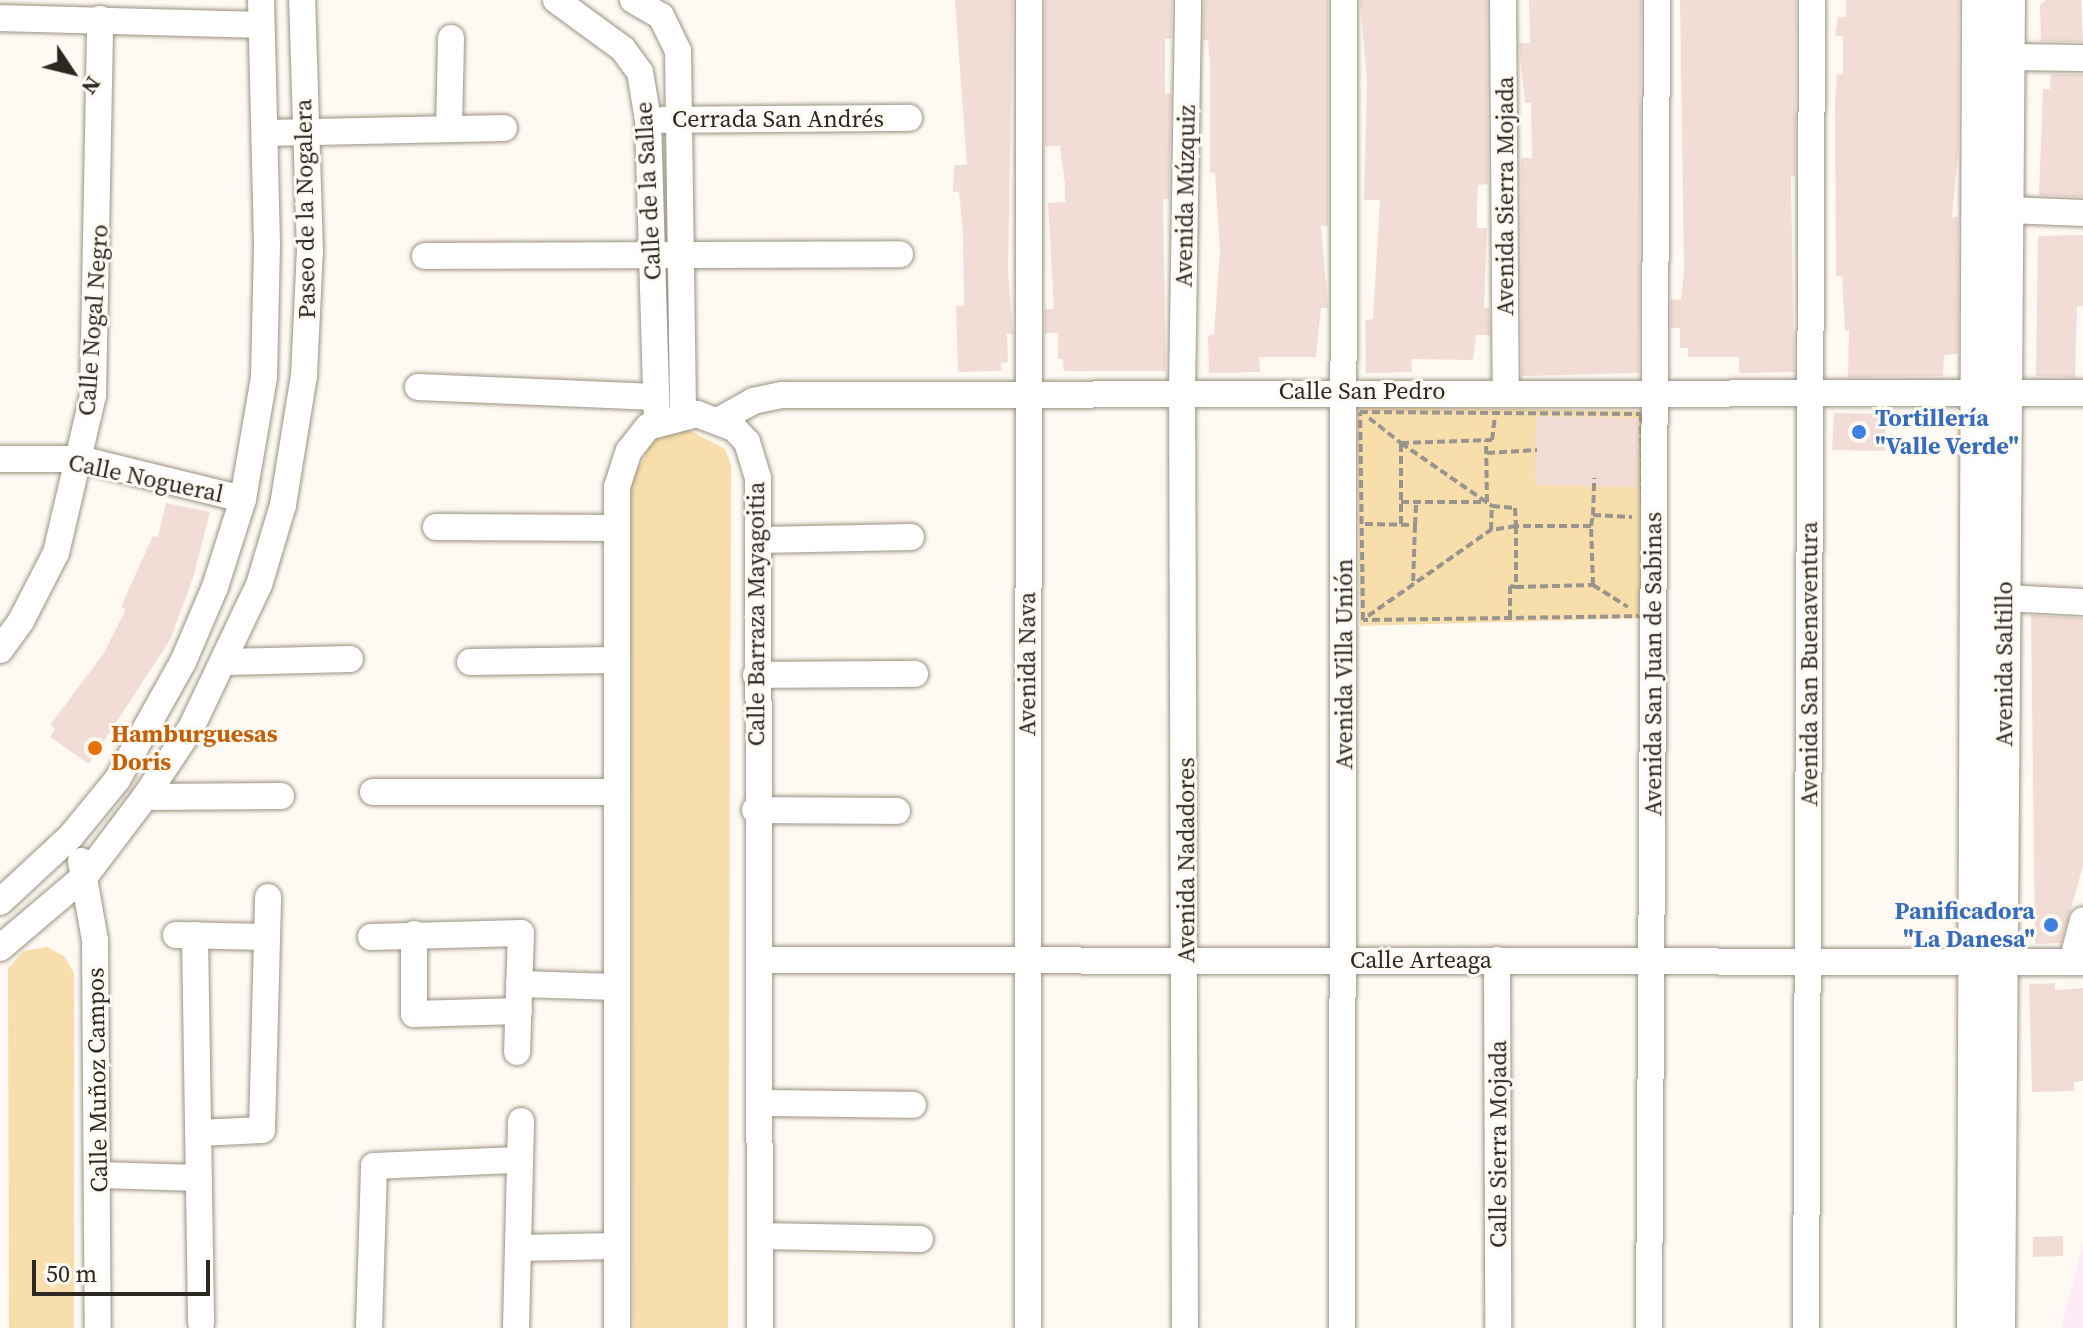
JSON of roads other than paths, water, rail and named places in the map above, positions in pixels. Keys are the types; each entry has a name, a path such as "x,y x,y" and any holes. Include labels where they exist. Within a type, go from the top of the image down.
{"street":[{"name":"Paseo de la Nogalera","path":"0,948 86,875 145,797 227,662 259,585 283,505 304,376 310,251 302,0"},
{"name":"Calle de la Sallae","path":"556,0 623,49 640,72 648,120 656,410"},
{"name":"Avenida Nava","path":"1028,1328 1029,0"},
{"name":"Avenida Múzquiz","path":"1182,391 1188,0"},
{"name":"Avenida Villa Unión","path":"1342,1328 1343,960 1353,401 1344,0"},
{"name":"Avenida Sierra Mojada","path":"1501,402 1503,0"},
{"name":"Avenida San Juan de Sabinas","path":"1649,1328 1657,0"},
{"name":"Avenida San Buenaventura","path":"1806,1328 1812,0"},
{"name":"Avenida Saltillo","path":"1973,1328 2004,598 1978,0"},
{"name":"Avenida Saltillo","path":"1999,1328 1989,961 1994,391 2008,210 2009,0"},
{"name":"Calle de la Sallae","path":"649,2 671,28 678,51 683,414"},
{"name":"Paseo de la Nogalera","path":"0,902 71,836 117,780 183,662 215,587 243,499 264,377 266,133 260,12"},
{"path":"0,18 100,19 260,12"},
{"name":"Calle Nogal Negro","path":"0,650 56,553 93,395 100,19"},
{"path":"449,128 451,38"},
{"path":"2009,57 2083,58"},
{"name":"Cerrada San Andrés","path":"648,120 909,118"},
{"path":"266,133 304,128 504,128"},
{"path":"2008,210 2083,213"},
{"path":"425,256 652,259 900,254"},
{"path":"418,387 721,419"},
{"name":"Calle San Pedro","path":"721,419 753,401 782,395 1182,391 1353,401 1501,402 1655,391 2083,393"},
{"name":"Avenida Nadadores","path":"1182,391 1185,1328"},
{"path":"617,1328 615,528 617,487 629,451 656,410"},
{"name":"Calle Barraza Mayagoitia","path":"721,419 747,442 758,478 755,810 760,960 760,1328"},
{"name":"Calle Nogueral","path":"0,459 80,459 243,499"},
{"path":"436,527 615,528"},
{"path":"759,540 911,537"},
{"path":"2004,598 2083,602"},
{"path":"227,662 350,659"},
{"path":"470,662 616,660"},
{"path":"756,675 915,674"},
{"path":"373,792 616,792"},
{"path":"145,797 281,796"},
{"path":"755,810 897,811"},
{"name":"Calle Muñoz Campos","path":"71,836 86,875 95,940 100,1175 98,1328"},
{"path":"199,1133 262,1130 268,897"},
{"path":"2077,962 2083,920"},
{"path":"371,937 521,933 517,1052"},
{"path":"414,934 414,1014 519,1011"},
{"path":"201,1323 199,1133 186,935 266,937"},
{"name":"Calle Arteaga","path":"760,960 2077,962"},
{"name":"Calle Sierra Mojada","path":"1497,960 1498,1328"},
{"path":"519,984 617,987"},
{"path":"759,1103 913,1105"},
{"path":"516,1328 521,1121"},
{"path":"369,1328 374,1166 519,1160"},
{"path":"100,1175 199,1178"},
{"path":"760,1236 920,1239"},
{"path":"518,1248 617,1246"}],"place":[{"name":"Tortillería \"Valle Verde\"","path":"1859,432"},
{"name":"Hamburguesas Doris","path":"95,748"},
{"name":"Panificadora \"La Danesa\"","path":"2051,925"}]}
